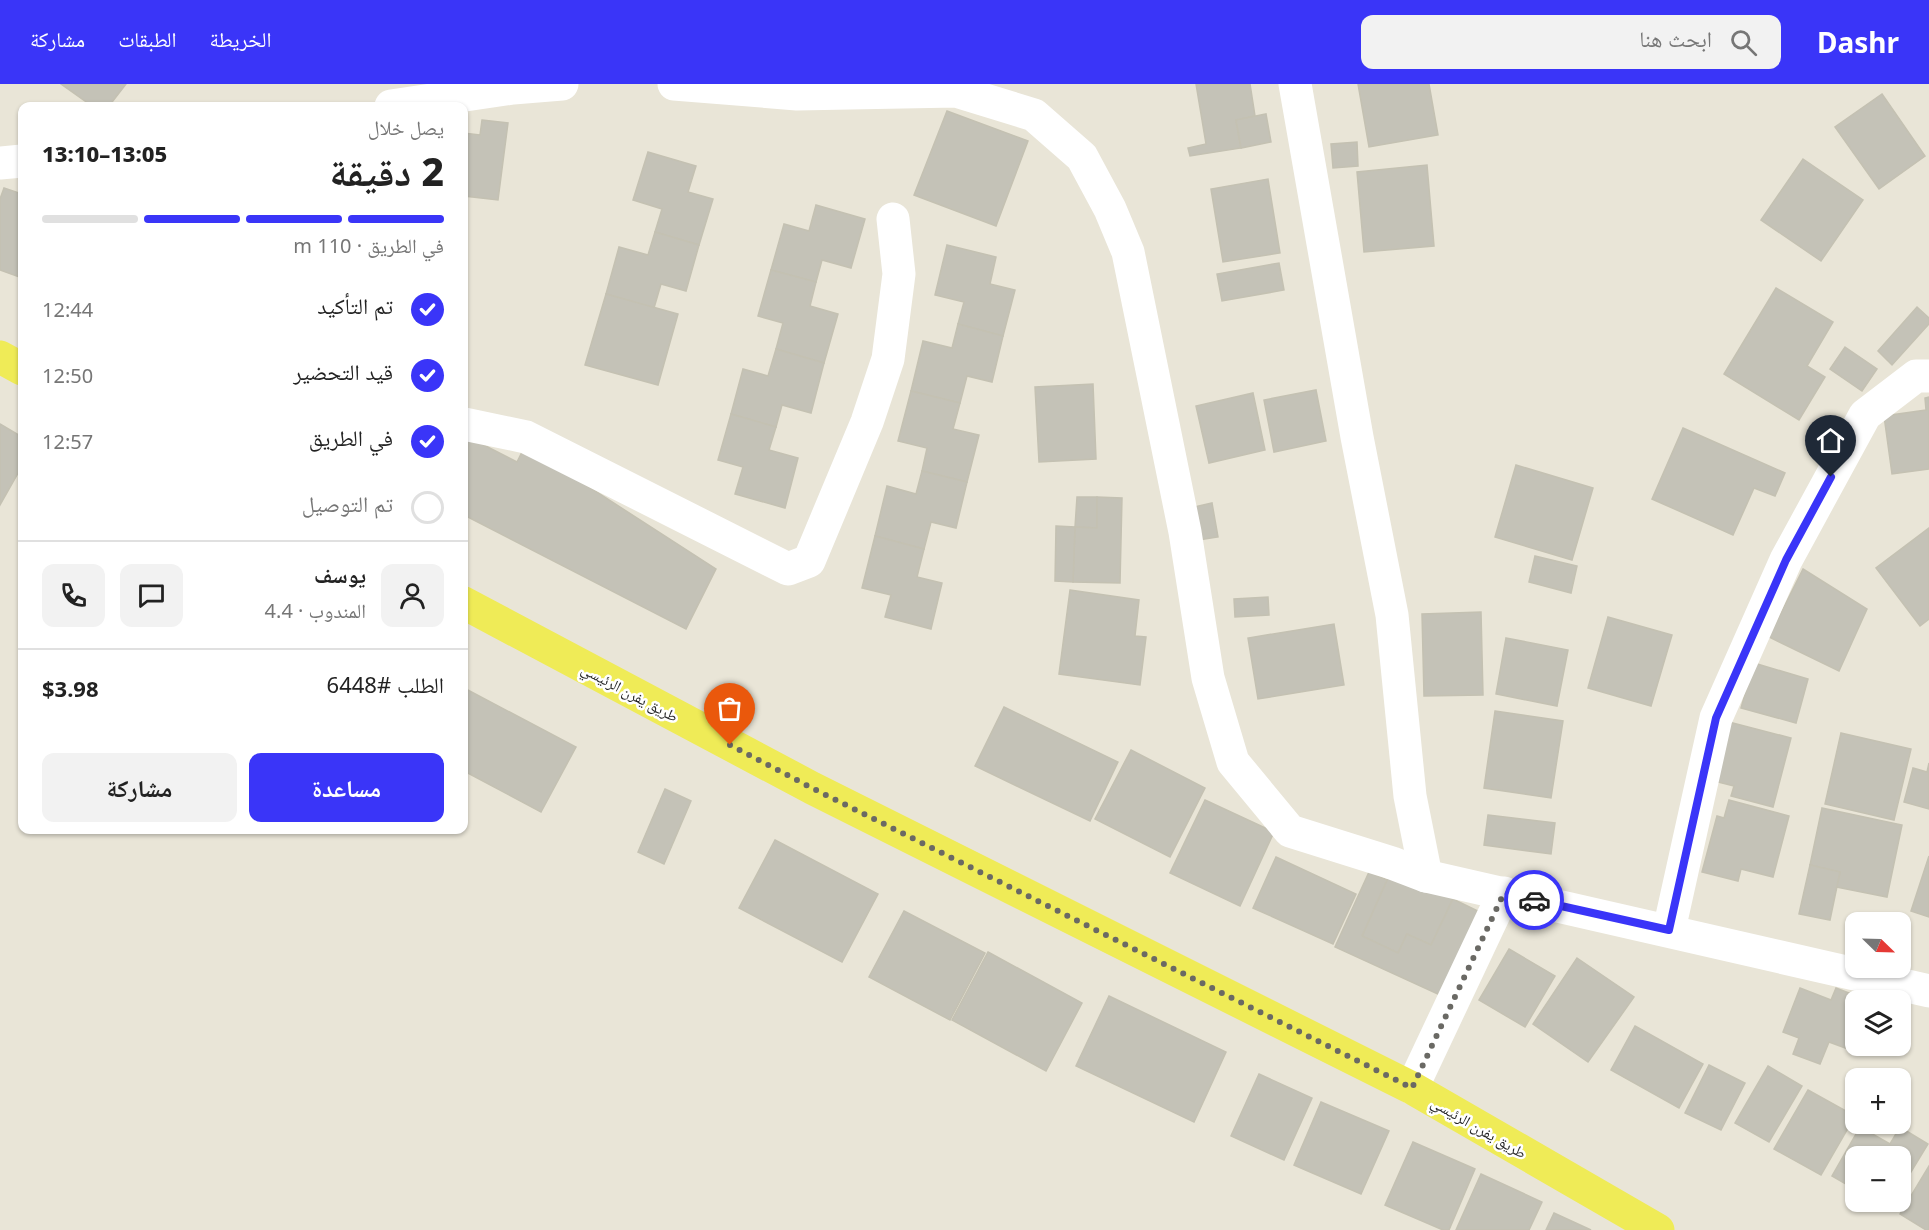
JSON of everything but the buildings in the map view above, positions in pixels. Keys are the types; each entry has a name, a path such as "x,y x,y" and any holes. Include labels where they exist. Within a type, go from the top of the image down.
{"main road":[{"path":"0,357 18,367"},
{"name":"طريق يفرن الرئيسي","path":"468,605 812,788 1412,1088 1658,1230"}],"street":[{"path":"418,102 513,88 562,84"},
{"path":"674,84 797,93 956,91 1034,115 1082,157 1110,209 1128,252 1185,532 1208,678 1233,762 1290,831 1426,876 1929,991"},
{"path":"1295,84 1355,425 1392,615 1410,796 1426,876"},
{"path":"0,163 18,161"},
{"path":"468,425 526,438 788,569 809,561 867,422 888,358 898,273 892,219"},
{"path":"1669,930 1716,718 1786,560 1865,415 1916,376 1929,376"},
{"path":"1412,1088 1504,893"}],"way so far":[{"path":"730,745 1412,1088 1504,893 1534,900"}],"route":[{"path":"1534,900 1669,930 1716,718 1786,560 1831,477"}]}
